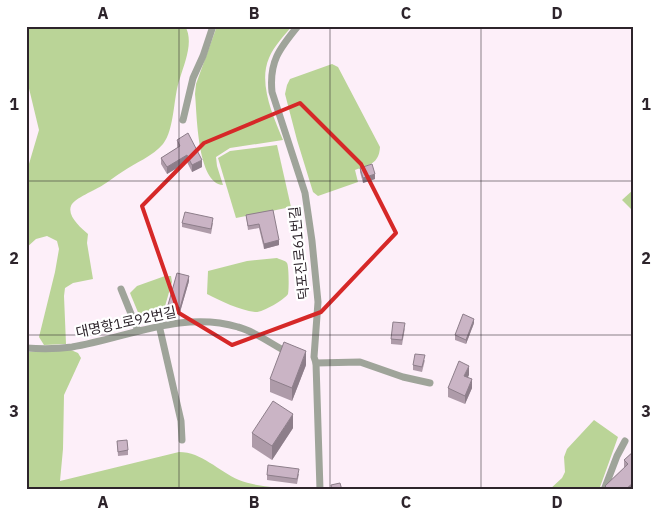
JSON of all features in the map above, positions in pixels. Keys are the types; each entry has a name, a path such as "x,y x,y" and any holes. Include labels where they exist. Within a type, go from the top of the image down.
{"lane":[{"path":"183,120 193,78 213,26"},
{"name":"덕포진로61번길","path":"298,26 281,47 275,58 271,70 271,81 272,92 305,193 318,302 312,359 320,490"},
{"path":"121,288 138,331"},
{"name":"대명항1로92번길","path":"26,348 71,347 159,326 193,322 231,325 250,331 281,350 295,355"},
{"path":"159,326 181,421 182,440"},
{"path":"312,359 360,362 403,377 430,383"},
{"path":"604,490 617,456 626,441"}],"highlighted area":[{"path":"300,103 361,164 396,233 321,312 232,345 179,313 142,206 204,143"}],"green space":[{"path":"26,26 185,26 189,38 188,52 178,86 172,122 163,144 149,156 76,200 71,206 70,210 73,218 88,234 87,243 93,279 73,283 65,288 66,344 44,345 39,337 55,272 59,249 57,241 47,236 36,239 26,248 26,174 39,130 26,76"},
{"path":"217,26 292,26 271,54 265,78 268,99 283,140 230,148 216,157 223,185 214,182 203,161 195,94 196,84"},
{"path":"332,64 338,67 380,147 378,157 372,163 355,170 358,182 318,196 313,192 285,94 290,79"},
{"path":"277,145 291,207 236,218 218,158 230,151"},
{"path":"634,189 634,212 622,200"},
{"path":"277,258 285,261 288,265 288,294 267,308 258,312 249,311 230,305 207,294 208,271 247,261"},
{"path":"165,276 171,276 172,282 161,320 149,323 142,322 130,293 137,286"},
{"path":"71,350 78,353 81,358 64,395 63,449 60,481 179,452 203,458 239,480 297,490 26,490 26,352"},
{"path":"594,420 618,437 599,490 549,490 562,478 565,472 564,457 567,449"}],"building":[{"path":"188,133 202,160 192,165 187,155 167,167 161,158 180,146 177,140"},
{"path":"372,164 375,174 363,178 360,168"},
{"path":"273,210 279,240 264,244 259,224 248,226 246,215"},
{"path":"185,212 213,218 211,229 182,223"},
{"path":"177,273 189,276 180,308 168,305"},
{"path":"463,314 474,319 466,340 455,335"},
{"path":"393,322 405,323 402,340 391,339"},
{"path":"284,342 306,351 292,388 270,379"},
{"path":"415,354 425,355 422,367 413,365"},
{"path":"459,361 469,366 464,376 472,379 465,396 448,388"},
{"path":"273,401 293,414 272,446 252,433"},
{"path":"127,440 128,450 118,452 117,441"},
{"path":"634,451 634,482 625,490 609,490 605,486 628,464 624,460"},
{"path":"268,465 299,469 297,479 267,475"},
{"path":"340,483 342,490 332,490 331,485"}]}
